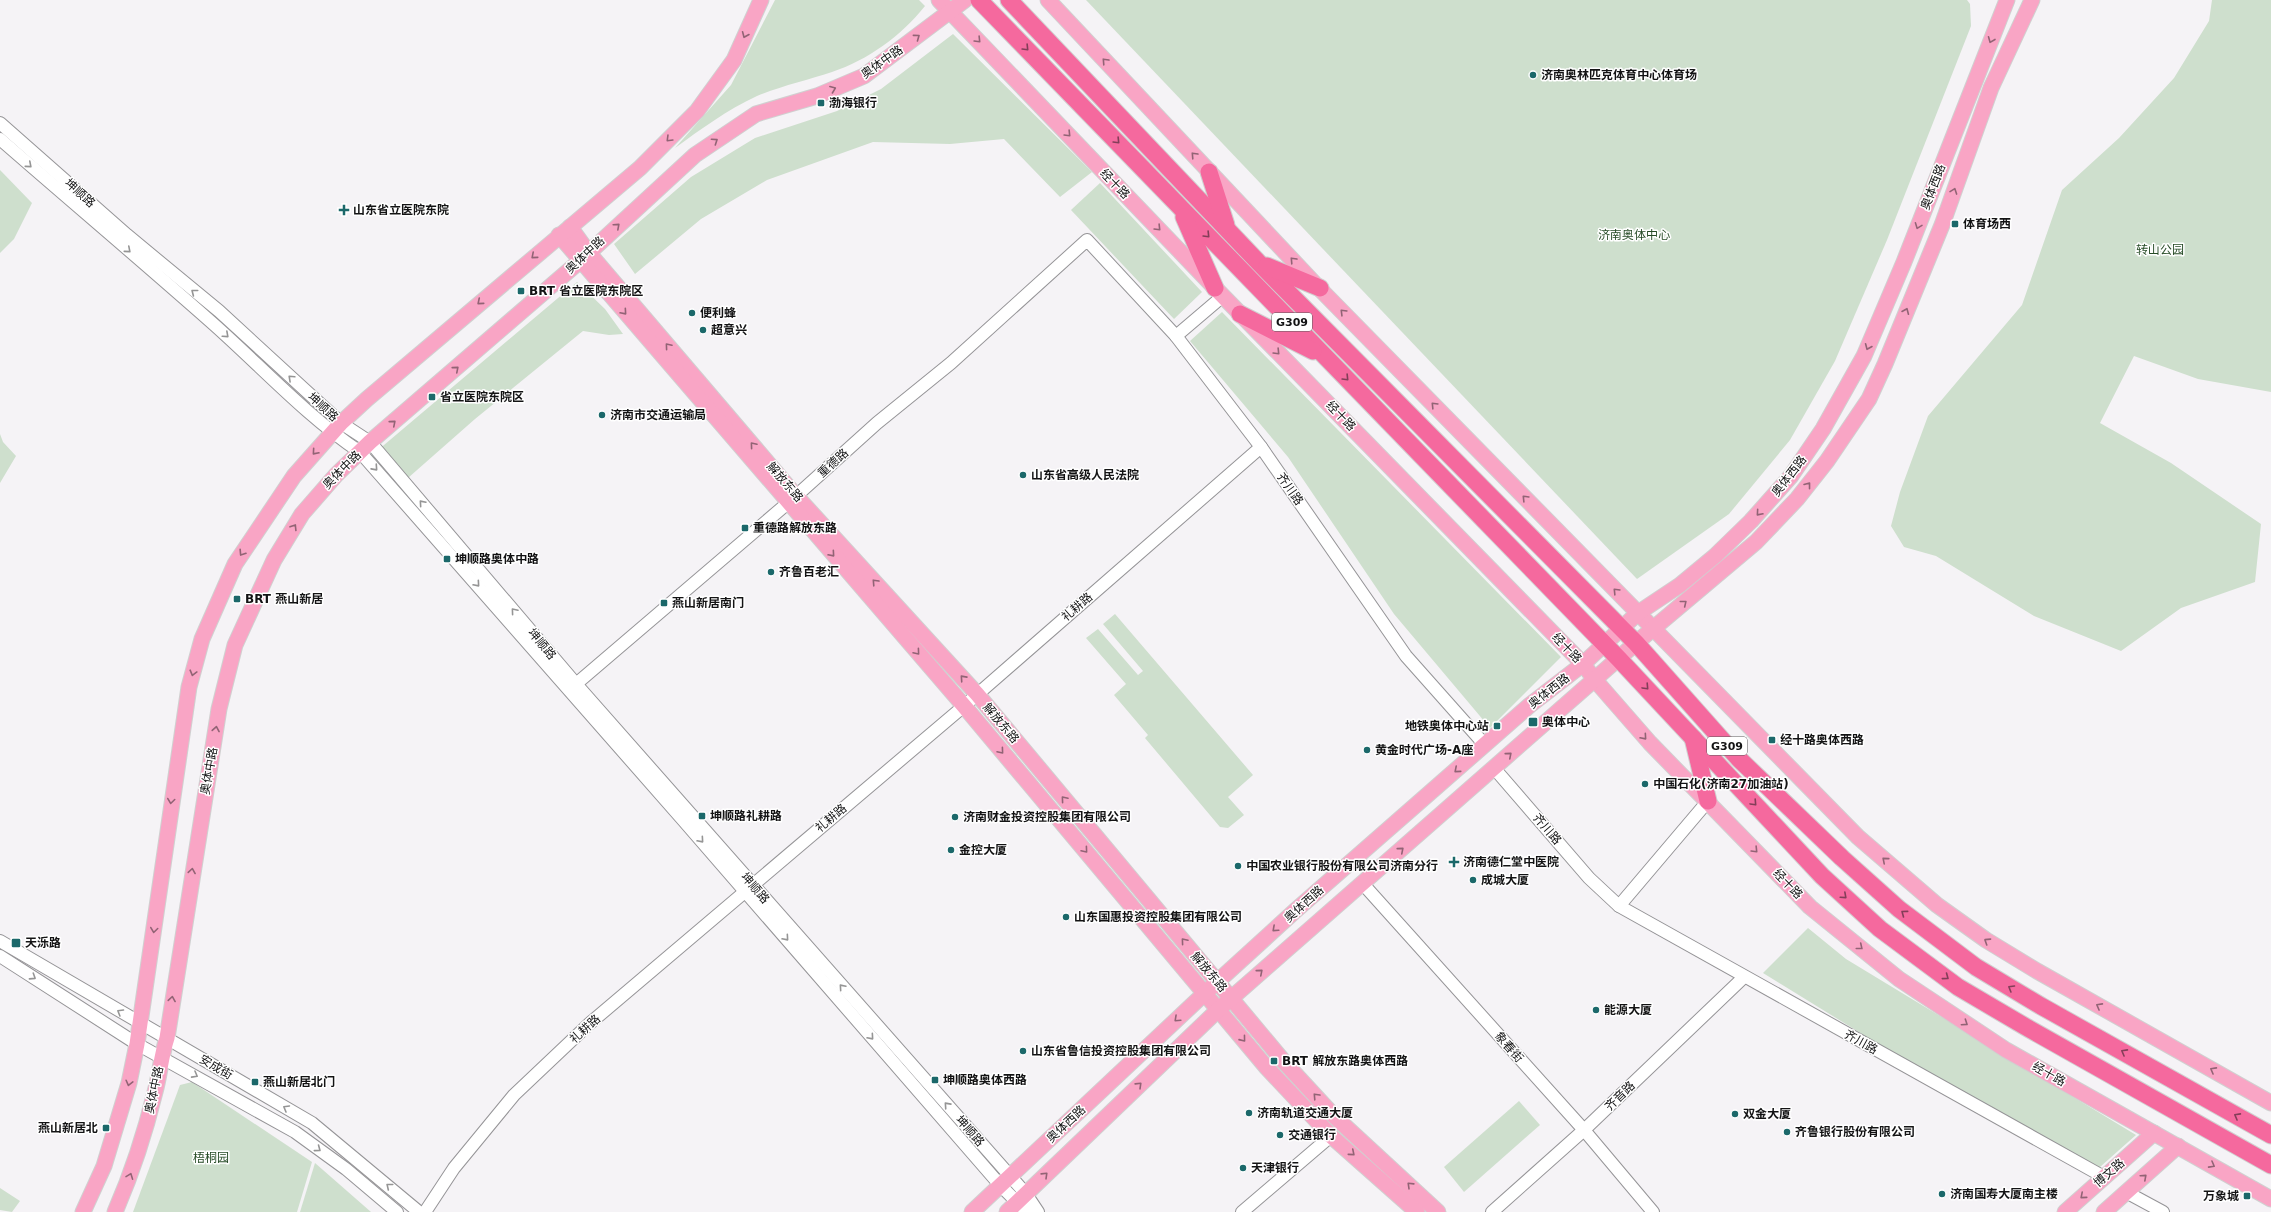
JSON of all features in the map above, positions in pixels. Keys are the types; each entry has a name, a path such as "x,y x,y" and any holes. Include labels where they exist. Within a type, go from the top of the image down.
{"highway":[{"name":"G309","path":"980,0 1605,644 1822,876 1880,928 1958,987 2032,1031 2271,1165"},
{"name":"G309","path":"1009,0 1259,263 1636,643 1739,759 1842,858 1899,910 1976,967 2042,1006 2271,1135"},
{"path":"1210,172 1227,229"},
{"path":"1179,206 1219,292"},
{"path":"1259,263 1320,288"},
{"path":"1240,314 1326,357"},
{"path":"1693,738 1708,801"}],"main road":[{"path":"83,1212 104,1166 129,1083 137,1044 178,748 189,687 202,639 235,564 294,476 336,428 640,168 697,111 734,60 762,0"},
{"name":"经十路","path":"939,0 1240,314 1583,664 1650,743 1810,907 1899,979 2006,1050 2271,1199"},
{"name":"奥体中路","path":"115,1212 132,1173 156,1091 161,1056 167,1038 216,731 235,645 274,560 302,514 336,475 365,447 584,256 695,155 756,114 817,96 864,76 965,0"},
{"path":"1048,0 1320,288 1858,837 1937,905 1986,940 2037,971 2271,1103"},
{"name":"奥体西路","path":"1019,1205 1231,998 1363,884 1636,643 1756,542 1797,499 1827,461 1868,399 1885,364 1942,225 1991,88 2024,13 2032,0"},
{"path":"2005,1 2024,13"},
{"name":"奥体西路","path":"972,1212 1205,993 1485,745 1530,706 1583,664 1638,613 1692,575 1715,556 1751,521 1791,476 1823,429 1864,356 1904,262 2005,1"},
{"name":"解放东路","path":"565,231 584,256 792,500 1267,1068 1332,1136 1417,1212"},
{"name":"解放东路","path":"792,500 977,694 1285,1063 1334,1116 1438,1212"},
{"name":"博文路","path":"2065,1212 2154,1133"},
{"path":"2104,1212 2178,1146"}],"street":[{"name":"坤顺路","path":"0,123 127,235 219,311 336,428"},
{"name":"坤顺路","path":"0,140 336,428 365,447 576,684 749,888"},
{"name":"齐川路","path":"1087,240 1176,336 1261,447 1406,656 1485,745"},
{"name":"重德路","path":"576,684 792,500 877,423 951,364 1087,240"},
{"path":"1176,336 1219,292"},
{"name":"坤顺路","path":"365,447 1005,1181 1019,1205 1038,1212"},
{"name":"礼耕路","path":"425,1212 454,1168 514,1095 589,1024 964,706 1261,447"},
{"name":"齐川路","path":"1494,768 1589,878 1619,906 2104,1177"},
{"path":"1619,906 1708,801"},
{"name":"象春街","path":"1363,884 1584,1130 1653,1212"},
{"name":"安成街","path":"0,941 312,1123 419,1212"},
{"path":"0,956 137,1044 161,1056"},
{"name":"齐音路","path":"1492,1212 1584,1130 1744,977"},
{"name":"安成街","path":"161,1056 295,1132 346,1169 397,1212"},
{"path":"1242,1212 1332,1136"},
{"path":"2126,1192 2163,1212"}],"green space":[{"path":"775,0 919,0 925,6 895,37 871,54 832,72 766,92 746,101 704,127 675,148 731,85"},
{"name":"济南奥体中心","path":"1086,0 1967,0 1970,4 1971,26 1887,240 1835,361 1790,440 1729,514 1637,579"},
{"name":"转山公园","path":"2212,0 2271,0 2271,392 2198,379 2134,356 2100,423 2171,463 2261,524 2255,582 2181,608 2121,651 2034,616 1936,556 1904,547 1891,526 1900,492 1928,416 2022,305 2062,190 2119,138 2174,78 2209,21"},
{"path":"953,34 1092,172 1060,197 1004,139 950,144 873,142 767,180 701,219 635,274 614,244 691,177 755,138 837,111 881,89"},
{"path":"0,170 32,203 14,239 0,253"},
{"path":"1100,183 1202,292 1174,319 1071,210"},
{"path":"577,282 605,309 623,334 609,335 583,331 475,419 400,485 371,456"},
{"path":"1222,312 1561,657 1490,728 1394,614 1288,457 1190,341"},
{"path":"0,434 3,442 16,456 0,483"},
{"path":"1115,614 1253,775 1228,797 1244,815 1228,828 1220,827 1145,738 1148,735 1114,695 1126,684 1086,638 1098,629 1138,675 1143,671 1103,624"},
{"path":"1808,928 1846,959 2136,1135 2091,1175 1763,973"},
{"name":"梧桐园","path":"192,1082 312,1162 297,1212 133,1212 180,1085"},
{"path":"1519,1101 1540,1125 1464,1192 1444,1167"},
{"path":"315,1163 371,1212 300,1212"},
{"path":"0,1188 20,1201 12,1212 0,1210"}],"place":[{"name":"济南奥林匹克体育中心体育场","path":"1533,75"},
{"name":"渤海银行","path":"821,103"},
{"name":"山东省立医院东院","path":"344,210"},
{"name":"体育场西","path":"1955,224"},
{"name":"BRT 省立医院东院区","path":"521,291"},
{"name":"便利蜂","path":"692,313"},
{"name":"超意兴","path":"703,330"},
{"name":"省立医院东院区","path":"432,397"},
{"name":"济南市交通运输局","path":"602,415"},
{"name":"山东省高级人民法院","path":"1023,475"},
{"name":"重德路解放东路","path":"745,528"},
{"name":"坤顺路奥体中路","path":"447,559"},
{"name":"齐鲁百老汇","path":"771,572"},
{"name":"BRT 燕山新居","path":"237,599"},
{"name":"燕山新居南门","path":"664,603"},
{"name":"奥体中心","path":"1533,722"},
{"name":"地铁奥体中心站","path":"1497,726"},
{"name":"经十路奥体西路","path":"1772,740"},
{"name":"黄金时代广场-A座","path":"1367,750"},
{"name":"中国石化(济南27加油站)","path":"1645,784"},
{"name":"坤顺路礼耕路","path":"702,816"},
{"name":"济南财金投资控股集团有限公司","path":"955,817"},
{"name":"金控大厦","path":"951,850"},
{"name":"济南德仁堂中医院","path":"1454,862"},
{"name":"中国农业银行股份有限公司济南分行","path":"1238,866"},
{"name":"成城大厦","path":"1473,880"},
{"name":"山东国惠投资控股集团有限公司","path":"1066,917"},
{"name":"天泺路","path":"16,943"},
{"name":"能源大厦","path":"1596,1010"},
{"name":"山东省鲁信投资控股集团有限公司","path":"1023,1051"},
{"name":"BRT 解放东路奥体西路","path":"1274,1061"},
{"name":"坤顺路奥体西路","path":"935,1080"},
{"name":"燕山新居北门","path":"255,1082"},
{"name":"济南轨道交通大厦","path":"1249,1113"},
{"name":"双金大厦","path":"1735,1114"},
{"name":"燕山新居北","path":"106,1128"},
{"name":"齐鲁银行股份有限公司","path":"1787,1132"},
{"name":"交通银行","path":"1280,1135"},
{"name":"天津银行","path":"1243,1168"},
{"name":"济南国寿大厦南主楼","path":"1942,1194"},
{"name":"万象城","path":"2247,1196"}]}
